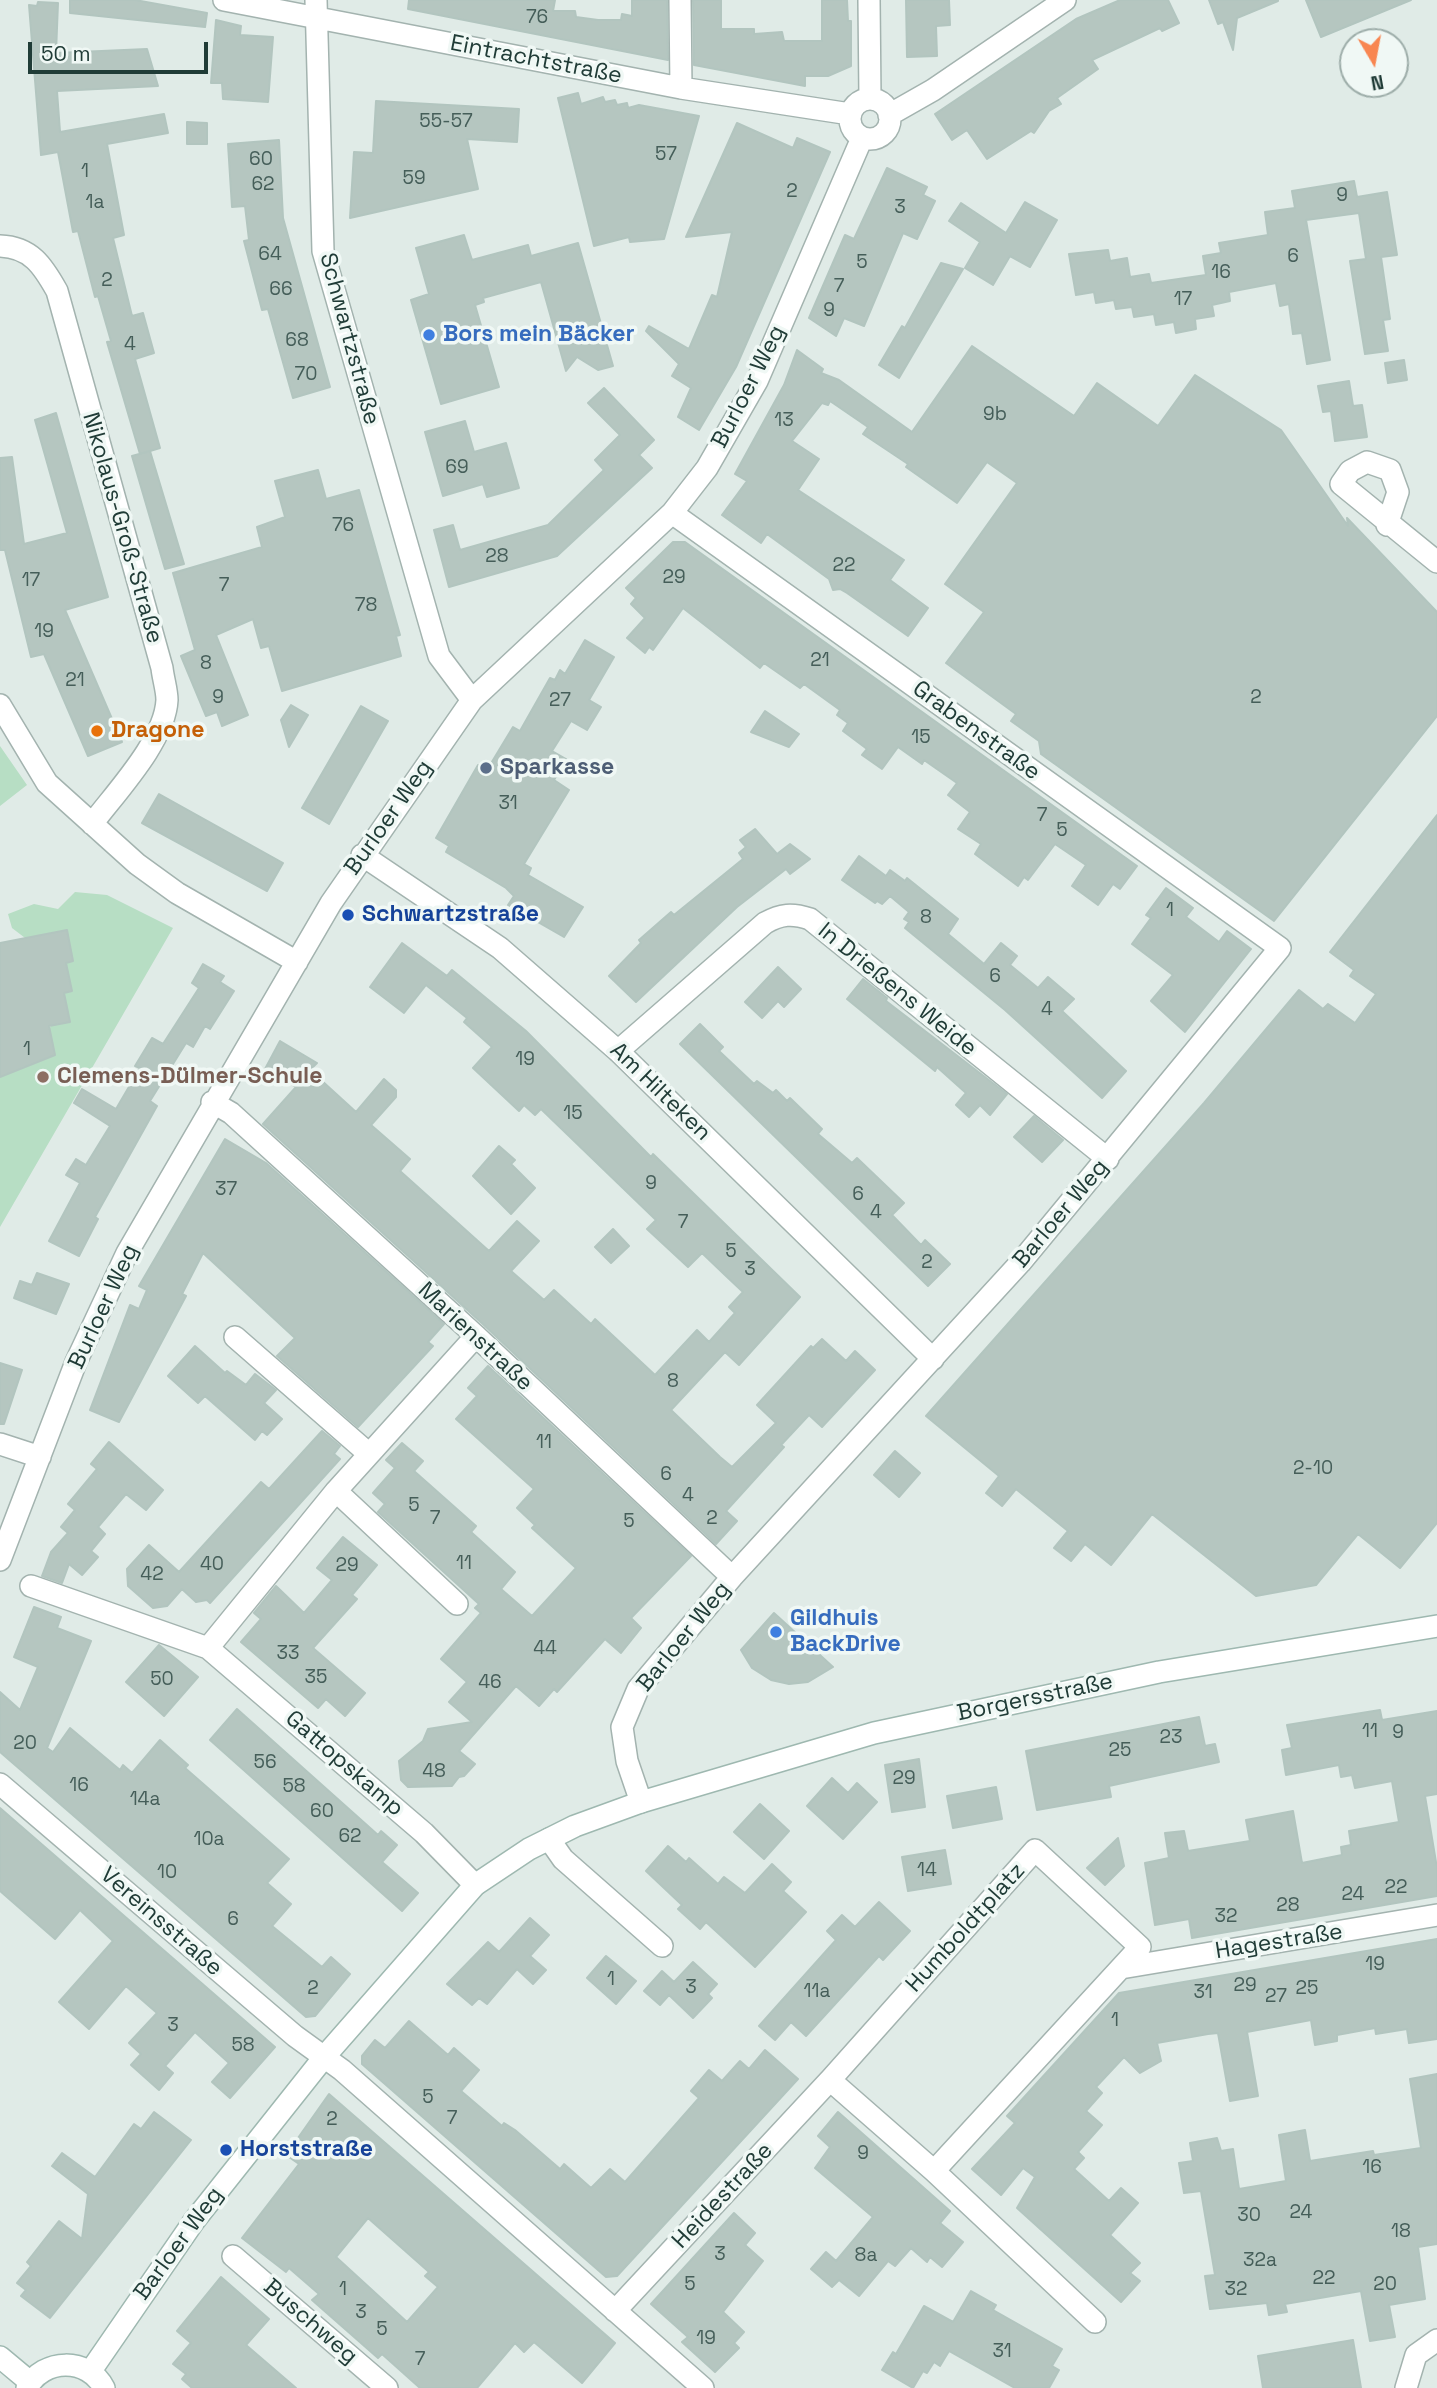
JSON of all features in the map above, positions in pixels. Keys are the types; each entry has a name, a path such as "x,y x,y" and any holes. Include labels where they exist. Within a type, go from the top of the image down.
{"street":[{"name":"Eintrachtstraße","path":"224,0 315,8 681,88 850,114"},
{"path":"680,0 681,88"},
{"path":"869,0 870,98"},
{"path":"890,115 933,90 1066,0"},
{"name":"Schwartzstraße","path":"315,8 323,251 439,656 472,700"},
{"path":"870,98 886,107 890,122 883,134 869,139 862,138 852,128 850,114 857,103 870,98"},
{"name":"Burloer Weg","path":"0,1560 76,1362 127,1253 212,1102 362,855 472,700 672,513 722,445 757,381 862,138"},
{"name":"Nikolaus-Groß-Straße","path":"0,246 13,246 41,261 57,291 162,668 167,700 161,724 148,749 92,824"},
{"name":"Grabenstraße","path":"672,513 1280,948"},
{"path":"1387,525 1437,562"},
{"path":"0,705 47,783 138,864 177,893 297,962"},
{"name":"Am Hilteken","path":"362,855 500,948 618,1051 933,1359"},
{"name":"In Drießens Weide","path":"618,1051 765,923 779,915 794,914 810,919 1108,1159"},
{"name":"Barloer Weg","path":"97,2380 194,2221 325,2056 475,1885 549,1839 641,1802 623,1742 622,1727 628,1709 654,1670 732,1577 933,1359 1108,1159 1280,948"},
{"name":"Marienstraße","path":"212,1102 230,1113 475,1336 732,1577"},
{"path":"208,1648 336,1491 475,1336"},
{"path":"235,1338 369,1454"},
{"path":"0,1444 40,1457"},
{"path":"336,1491 457,1604"},
{"name":"Gattopskamp","path":"31,1586 208,1648 424,1833 475,1885"},
{"name":"Borgersstraße","path":"641,1802 874,1733 1004,1703 1159,1672 1437,1626"},
{"name":"Vereinsstraße","path":"0,1784 295,2036 325,2056"},
{"path":"549,1839 563,1859 662,1946"},
{"name":"Humboldtplatz","path":"831,2080 1035,1850 1140,1947 934,2171"},
{"name":"Hagestraße","path":"1121,1968 1437,1915"},
{"path":"325,2056 703,2388"},
{"path":"831,2080 934,2171 1095,2322"},
{"name":"Heidestraße","path":"615,2311 831,2080"},
{"name":"Buschweg","path":"233,2256 387,2388"},
{"path":"1406,2388 1416,2355 1437,2340"},
{"path":"0,2357 29,2385 52,2366 65,2364 97,2380"}],"green space":[{"path":"0,746 27,785 0,806"},
{"name":"Clemens-Dülmer-Schule","path":"75,892 107,895 173,928 0,1227 0,1072 41,1047 58,1011 33,944 12,928 8,914 34,904 58,909"}],"building":[{"path":"70,0 135,0 207,13 205,27 70,13"},
{"path":"409,0 555,0 553,11 575,11 576,17 598,20 621,20 622,14 632,16 632,0 667,0 668,60 408,9"},
{"path":"693,0 721,0 721,29 754,29 754,34 782,32 784,41 822,41 822,0 847,0 848,21 851,21 851,66 828,76 805,76 805,86 694,65"},
{"path":"906,0 949,0 950,25 936,26 937,56 907,57"},
{"path":"1120,0 1168,0 1179,23 1162,31 1160,28 1092,60 1098,69 1057,98 1061,104 1049,111 1034,133 1031,131 987,159 967,130 952,140 935,114 1076,19"},
{"path":"1209,0 1278,1 1237,18 1233,50 1223,22 1218,24"},
{"path":"1306,0 1411,0 1339,28 1321,37"},
{"path":"38,2 58,3 56,53 147,49 158,86 57,91 60,132 164,114 168,133 107,144 124,235 113,238 132,316 143,313 154,353 135,359 160,448 140,454 107,342 111,341 98,296 95,297 78,231 73,232 58,152 41,155 29,5 37,6"},
{"path":"216,20 241,26 240,35 273,37 268,102 223,99 222,83 211,83"},
{"path":"578,93 581,104 603,97 605,102 615,100 617,105 627,103 628,108 639,105 699,116 664,239 630,242 629,237 594,246 558,98"},
{"path":"376,101 519,109 517,142 467,139 478,189 350,218 354,152 373,153"},
{"path":"187,122 207,123 207,144 187,144"},
{"path":"737,123 793,148 797,138 830,152 736,367 699,430 678,417 691,388 672,376 679,364 646,331 649,326 689,349 712,295 717,297 732,232 686,237"},
{"path":"279,140 283,218 330,387 293,398 268,309 262,310 244,241 249,240 245,206 232,207 228,144"},
{"path":"887,168 927,187 923,195 935,201 917,239 903,233 864,326 844,318 836,336 809,318 845,235 854,239"},
{"path":"1354,181 1357,197 1387,192 1397,255 1381,257 1390,319 1383,320 1388,351 1365,354 1350,261 1366,259 1359,213 1306,220 1330,360 1307,364 1302,333 1293,334 1289,304 1280,306 1276,283 1229,292 1230,301 1212,305 1214,316 1195,319 1196,329 1176,333 1174,322 1156,325 1154,314 1134,317 1132,307 1116,309 1114,300 1096,303 1094,292 1076,295 1069,254 1108,250 1110,261 1127,258 1130,277 1149,274 1151,283 1206,275 1203,256 1221,253 1219,243 1268,235 1265,212 1295,208 1292,191"},
{"path":"1025,202 1057,220 1030,267 1010,256 993,285 965,268 980,242 949,221 961,203 1006,233"},
{"path":"464,235 472,260 528,245 531,256 578,243 613,366 598,370 577,357 566,371 541,282 483,298 484,302 475,305 499,387 441,404 411,300 429,294 416,248"},
{"path":"941,263 963,269 899,378 879,365 902,326 905,328"},
{"path":"972,346 1074,416 1097,383 1158,426 1195,375 1281,430 1348,526 1347,518 1437,612 1437,716 1274,921 1041,754 1039,741 1011,721 1016,714 946,663 984,612 945,584 1017,483 987,462 957,503 906,467 908,464 863,434 868,427 830,401 828,405 822,403 792,441 819,459 798,490 904,560 890,580 928,608 908,636 847,593 840,589 833,590 829,579 767,534 761,543 722,515 747,481 735,474 784,385 797,350 823,369 821,373 839,380 912,432"},
{"path":"1404,360 1407,380 1388,383 1385,363"},
{"path":"1349,381 1353,406 1362,405 1367,437 1335,441 1331,411 1323,412 1318,386"},
{"path":"604,388 654,440 639,455 652,468 557,556 449,587 434,530 453,525 460,550 548,525 604,470 595,460 620,435 588,403"},
{"path":"56,413 108,597 65,610 122,742 88,756 44,654 31,657 5,550 0,550 0,458 12,457 24,544 67,533 35,420"},
{"path":"465,421 474,452 506,443 519,488 487,497 483,484 443,496 425,432"},
{"path":"150,451 184,564 165,569 132,456"},
{"path":"318,470 326,499 359,490 400,635 396,636 401,656 282,691 269,646 261,648 253,619 216,635 248,715 222,726 217,712 206,716 181,656 195,650 173,573 262,547 257,527 285,517 275,481"},
{"path":"673,542 685,542 1137,866 1120,889 1113,884 1098,905 1072,886 1086,865 1055,844 1028,880 1024,877 1018,886 975,854 981,844 958,829 970,812 948,795 957,783 924,760 922,764 898,747 882,769 862,755 867,749 843,731 848,723 837,715 840,710 804,684 800,688 764,663 760,668 683,608 653,650 649,647 645,653 627,638 645,618 631,604 636,598 626,588"},
{"path":"585,640 614,657 589,700 601,707 587,730 571,721 552,751 566,759 554,780 569,790 524,864 531,868 528,875 583,907 564,937 508,905 514,896 506,888 446,852 449,846 436,838 478,765 487,770 513,727 520,731 550,678 555,680 560,670 565,674"},
{"path":"291,705 308,715 289,747 281,720"},
{"path":"361,706 388,721 329,824 302,808"},
{"path":"765,711 799,734 789,747 751,732"},
{"path":"159,794 283,863 267,891 142,823"},
{"path":"1437,815 1437,1523 1400,1568 1358,1534 1316,1585 1256,1596 1152,1514 1111,1565 1085,1544 1071,1561 1054,1548 1068,1531 1016,1489 1002,1506 986,1493 999,1476 926,1416 1204,1103 1299,990 1323,1009 1328,1004 1355,1023 1376,994 1350,976 1354,970 1330,952"},
{"path":"755,829 777,854 790,844 810,859 790,874 786,869 737,907 636,1002 609,976 641,943 639,940 671,912 674,915 743,859 739,853 746,847 740,840"},
{"path":"859,856 886,876 890,870 905,881 907,878 958,919 948,934 984,964 1001,943 1017,956 1010,965 1038,988 1048,977 1074,999 1062,1011 1126,1071 1102,1098 1005,1010 905,928 909,922 904,919 909,912 890,896 882,904 877,901 875,903 842,880"},
{"path":"1166,888 1193,908 1186,917 1219,942 1227,931 1251,949 1185,1032 1151,1001 1173,975 1132,944 1151,918 1146,915"},
{"path":"67,930 73,961 66,963 72,991 64,993 70,1022 49,1026 55,1055 0,1077 0,943"},
{"path":"402,943 447,976 452,970 526,1031 651,1157 653,1154 800,1297 739,1365 725,1352 671,1410 720,1457 732,1467 776,1423 757,1405 811,1346 813,1348 822,1339 846,1361 855,1351 875,1370 822,1427 809,1415 781,1445 784,1447 726,1511 737,1521 716,1544 485,1326 263,1124 296,1087 265,1069 280,1041 317,1063 310,1070 356,1112 384,1079 396,1090 396,1097 371,1125 410,1159 400,1171 489,1251 517,1221 539,1241 511,1271 544,1300 554,1290 591,1324 595,1319 655,1375 697,1330 709,1342 735,1313 729,1307 743,1292 702,1253 688,1267 647,1229 656,1220 541,1109 535,1115 524,1105 519,1111 473,1068 492,1047 464,1022 467,1018 426,985 404,1013 370,987"},
{"path":"203,964 224,976 220,982 234,991 210,1029 205,1026 193,1047 186,1043 150,1101 157,1106 95,1217 98,1219 79,1256 49,1241 80,1183 66,1175 76,1159 86,1165 110,1126 74,1103 82,1089 116,1109 140,1068 135,1066 152,1038 163,1044 199,988 192,983"},
{"path":"778,967 801,989 784,1007 778,1001 762,1018 745,1002"},
{"path":"863,979 887,998 886,1001 1007,1094 990,1115 980,1105 969,1117 956,1105 966,1093 937,1067 935,1071 847,999"},
{"path":"700,1024 723,1047 719,1051 754,1084 757,1081 773,1093 776,1090 787,1101 790,1098 822,1129 818,1134 852,1163 857,1158 904,1203 892,1215 921,1245 925,1240 950,1264 928,1286 680,1044"},
{"path":"1034,1116 1063,1140 1042,1162 1014,1137"},
{"path":"225,1139 266,1163 444,1324 428,1342 433,1346 358,1427 277,1356 295,1338 203,1253 182,1294 186,1296 119,1422 90,1410 130,1305 139,1309 147,1290 139,1286"},
{"path":"499,1146 515,1160 511,1164 535,1188 511,1214 473,1176"},
{"path":"613,1229 629,1246 611,1263 595,1247"},
{"path":"37,1273 69,1284 56,1314 14,1298 20,1281 32,1285"},
{"path":"195,1346 225,1373 227,1371 246,1385 255,1374 276,1390 264,1403 282,1419 267,1435 262,1431 255,1440 205,1396 198,1403 168,1376"},
{"path":"0,1363 22,1370 4,1424 0,1424"},
{"path":"488,1366 691,1556 631,1618 641,1628 621,1653 605,1639 557,1692 554,1689 539,1706 516,1686 459,1751 475,1764 464,1776 459,1777 452,1786 408,1787 401,1780 399,1761 423,1741 428,1729 472,1722 449,1702 467,1682 441,1659 481,1613 475,1608 479,1604 378,1512 385,1504 373,1493 395,1468 386,1460 402,1443 423,1461 414,1471 476,1526 471,1532 515,1572 501,1589 532,1616 576,1568 532,1528 535,1525 517,1508 534,1489 456,1419 477,1396 468,1388"},
{"path":"322,1431 340,1446 334,1454 340,1459 210,1603 207,1600 196,1602 182,1589 167,1606 153,1608 128,1586 127,1569 149,1545 179,1572 261,1482 269,1489"},
{"path":"109,1442 163,1490 146,1510 126,1494 98,1527 105,1534 91,1551 98,1557 82,1575 69,1564 62,1583 42,1576 51,1552 68,1533 61,1527 75,1510 68,1504 97,1469 91,1464"},
{"path":"895,1451 920,1473 899,1497 874,1475"},
{"path":"343,1537 377,1565 352,1595 357,1599 313,1648 365,1693 345,1716 326,1699 318,1708 241,1642 261,1619 254,1613 276,1586 304,1613 332,1580 317,1568"},
{"path":"34,1607 61,1617 57,1628 91,1641 47,1748 53,1752 70,1728 120,1770 123,1765 132,1773 160,1740 188,1765 185,1768 289,1859 267,1883 291,1904 272,1926 322,1967 331,1957 350,1974 315,2016 306,2017 0,1752 0,1692 20,1710 38,1667 14,1657"},
{"name":"Gildhuis BackDrive","path":"774,1613 833,1667 808,1682 789,1684 771,1680 752,1668 741,1650"},
{"path":"159,1645 198,1677 164,1716 126,1682"},
{"path":"237,1709 378,1835 381,1831 397,1845 382,1862 418,1893 402,1911 210,1740"},
{"path":"1380,1710 1382,1720 1437,1711 1437,1794 1425,1796 1437,1868 1437,1896 1192,1938 1189,1919 1155,1925 1145,1863 1169,1858 1165,1833 1184,1831 1188,1851 1250,1841 1246,1820 1293,1811 1302,1863 1342,1855 1341,1847 1351,1845 1349,1831 1399,1822 1392,1781 1355,1788 1352,1775 1341,1777 1339,1765 1286,1775 1282,1750 1292,1748 1287,1725"},
{"path":"1199,1717 1205,1746 1215,1744 1219,1762 1109,1786 1111,1797 1037,1810 1026,1751"},
{"path":"919,1759 925,1807 892,1812 885,1765"},
{"path":"832,1778 848,1793 857,1783 877,1802 843,1839 807,1806"},
{"path":"996,1787 1002,1819 953,1828 947,1796"},
{"path":"760,1804 789,1831 764,1859 734,1832"},
{"path":"0,1808 275,2047 230,2098 212,2082 229,2063 195,2032 165,2066 173,2073 159,2090 131,2065 141,2054 129,2043 157,2013 126,1986 89,2029 59,2002 113,1941 80,1910 55,1939 0,1891"},
{"path":"1118,1838 1124,1866 1105,1885 1087,1868"},
{"path":"668,1846 686,1862 689,1858 718,1884 724,1877 745,1893 772,1864 791,1882 783,1891 806,1912 755,1967 706,1922 700,1929 678,1909 682,1905 646,1871"},
{"path":"945,1850 951,1884 908,1891 902,1857"},
{"path":"879,1902 910,1931 883,1960 879,1956 806,2036 791,2022 775,2040 759,2026 836,1940 827,1931 842,1915 855,1927"},
{"path":"530,1918 549,1935 530,1956 546,1970 533,1984 517,1969 487,2004 479,1998 472,2005 447,1984 488,1942 499,1952"},
{"path":"1437,1939 1437,2039 1409,2043 1407,2029 1376,2034 1375,2028 1337,2035 1337,2041 1315,2045 1311,2020 1247,2032 1258,2096 1230,2101 1218,2033 1208,2034 1157,2043 1161,2061 1140,2073 1124,2057 1096,2087 1102,2093 1086,2111 1102,2125 1078,2152 1084,2158 1074,2169 1109,2201 1121,2188 1138,2203 1110,2235 1140,2263 1130,2273 1140,2281 1121,2302 1017,2208 1035,2177 1023,2168 1001,2195 972,2169 1015,2123 1007,2116 1119,1993"},
{"path":"606,1956 636,1981 616,2004 587,1978"},
{"path":"693,1962 717,1984 708,1994 712,1998 693,2018 669,1995 660,2005 644,1991 662,1971 674,1982"},
{"path":"409,2021 448,2055 454,2048 479,2070 461,2091 502,2126 504,2123 515,2130 560,2169 564,2164 591,2188 610,2169 625,2182 699,2098 691,2091 709,2070 722,2081 740,2061 749,2069 765,2050 798,2079 617,2276 606,2277 362,2064 362,2056 375,2040 385,2048"},
{"path":"1437,2074 1437,2244 1418,2247 1425,2299 1389,2305 1395,2337 1370,2341 1361,2291 1285,2304 1287,2312 1269,2315 1267,2303 1210,2309 1205,2276 1215,2275 1201,2191 1184,2193 1179,2163 1193,2161 1190,2143 1217,2138 1221,2151 1233,2149 1239,2189 1286,2181 1279,2135 1305,2130 1310,2161 1373,2151 1374,2155 1421,2148 1410,2079"},
{"path":"329,2094 615,2343 582,2383 534,2342 524,2352 515,2343 477,2388 420,2388 382,2354 378,2358 312,2300 319,2294 289,2268 286,2272 242,2238 299,2164 286,2155","holes":["368,2218 429,2272 425,2276 438,2287 407,2322 336,2257"]},
{"path":"154,2112 191,2140 50,2318 21,2296 26,2290 17,2283 31,2266 27,2262 59,2221 82,2239 88,2194 52,2166 62,2153 95,2177 134,2124 141,2129"},
{"path":"838,2112 950,2211 940,2223 963,2242 942,2267 930,2257 927,2262 911,2248 895,2266 888,2261 859,2296 839,2280 832,2287 811,2269 826,2252 836,2261 873,2217 815,2168 830,2147 818,2136"},
{"path":"734,2213 755,2233 745,2245 763,2261 723,2312 744,2332 734,2343 739,2348 715,2372 682,2342 688,2337 651,2304"},
{"path":"221,2277 269,2319 246,2345 296,2388 192,2388 182,2379 186,2374 173,2364 191,2343 177,2331"},
{"path":"971,2291 996,2305 993,2310 1062,2349 1052,2366 1059,2370 1049,2388 1015,2388 949,2351 940,2366 934,2362 927,2373 923,2371 913,2388 882,2370 893,2352 896,2354 924,2306 953,2322"},
{"path":"1353,2340 1361,2388 1263,2388 1258,2356"}],"place":[{"name":"Bors mein Bäcker","path":"429,335"},
{"name":"Dragone","path":"97,731"},
{"name":"Sparkasse","path":"486,768"},
{"name":"Schwartzstraße","path":"348,915"},
{"name":"Clemens-Dülmer-Schule","path":"43,1077"},
{"name":"Gildhuis BackDrive","path":"776,1632"},
{"name":"Horststraße","path":"226,2150"}]}
